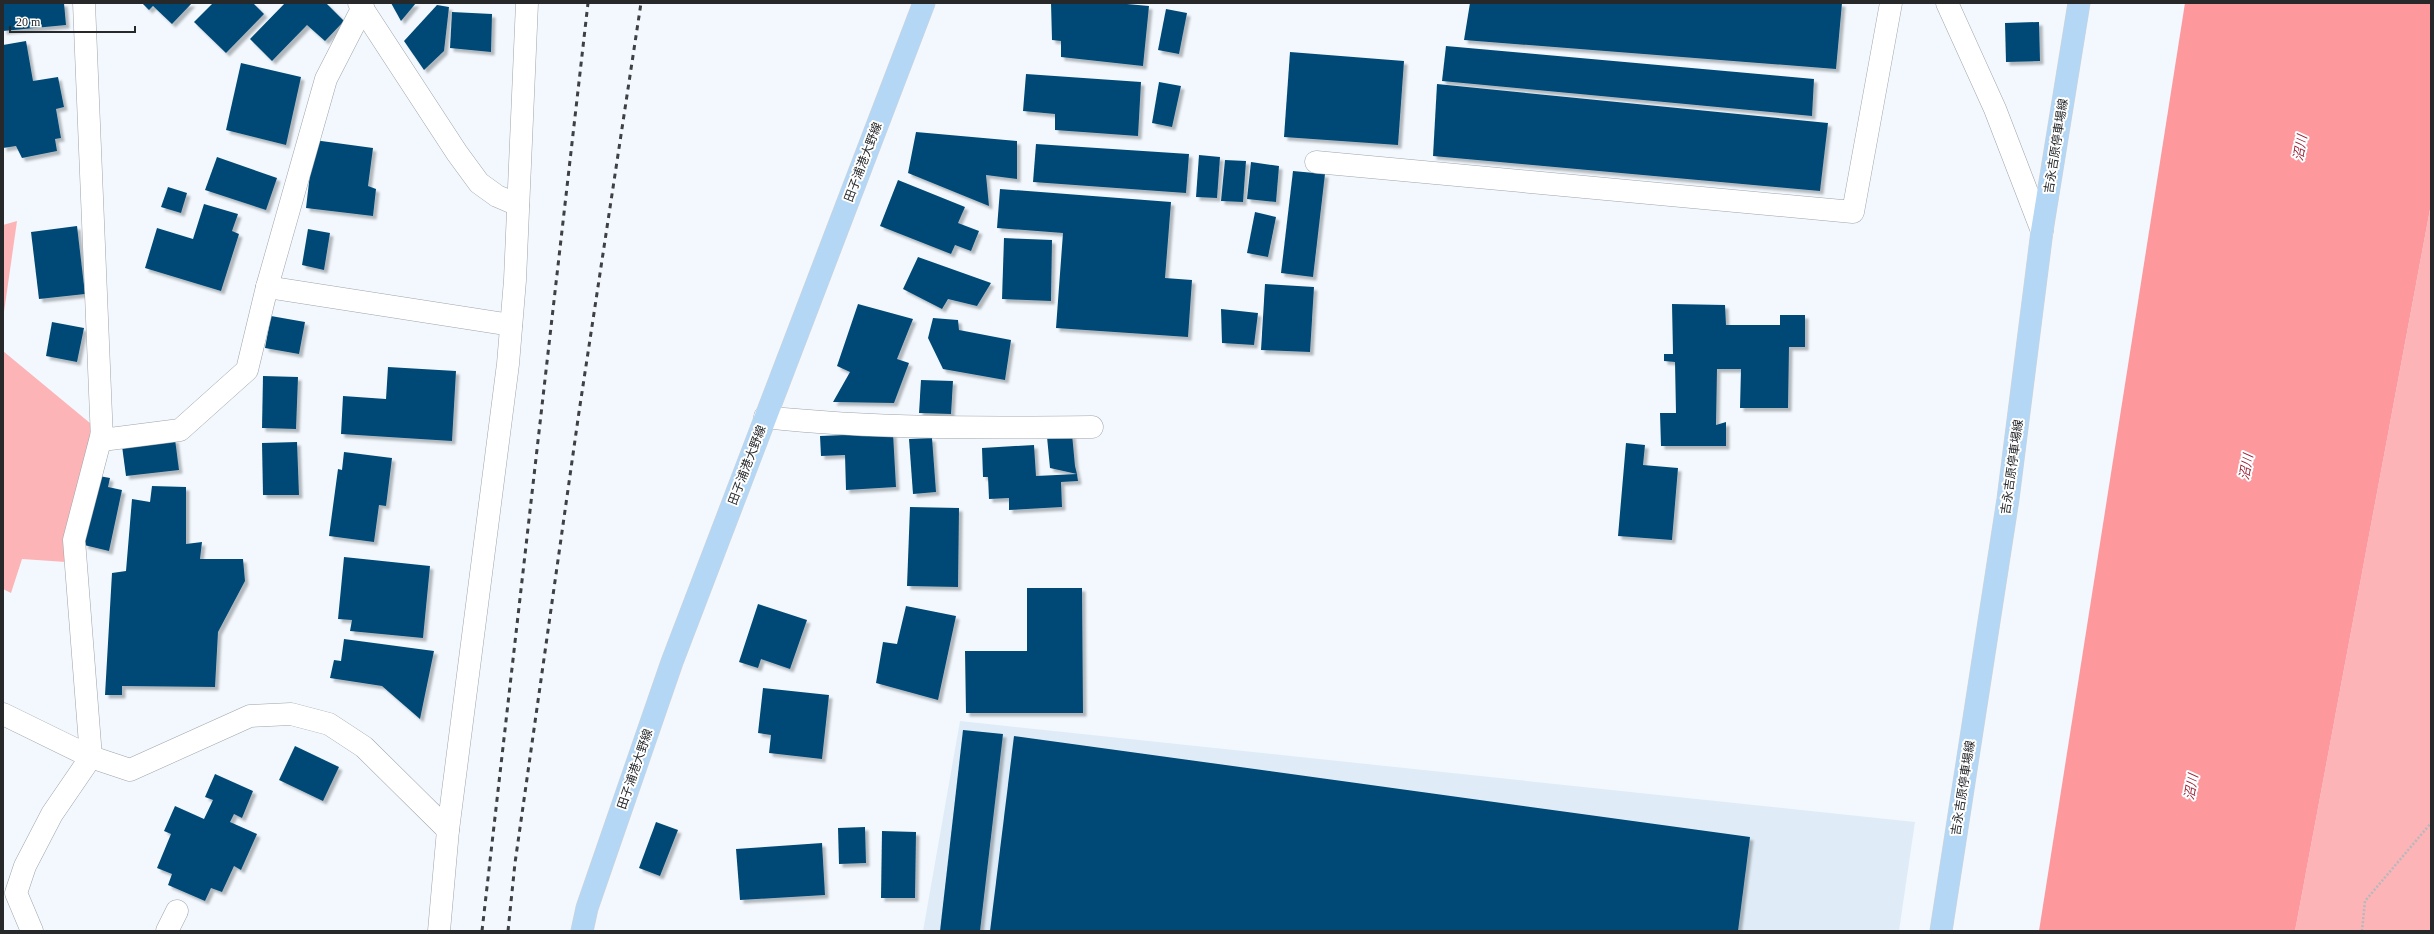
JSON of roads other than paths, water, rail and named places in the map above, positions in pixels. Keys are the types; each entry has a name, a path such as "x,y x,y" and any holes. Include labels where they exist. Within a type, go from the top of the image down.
{"main road":[{"name":"田子浦港大野線","path":"582,931 587,908 672,662 924,3"},
{"name":"吉永吉原停車場線","path":"1941,931 2008,499 2042,231 2079,3"}],"street":[{"path":"84,3 102,440 180,430 247,370 267,287 326,79 361,5"},
{"path":"439,931 448,830 508,364 518,205 527,3"},
{"path":"1316,162 1853,212 1891,3"},
{"path":"1946,3 1995,109 2042,231"},
{"path":"361,5 457,153 480,183 497,196 518,205"},
{"path":"267,287 511,325"},
{"path":"765,417 820,423 913,428 1092,428"},
{"path":"32,931 16,893 23,872 52,814 91,756 74,540 102,433"},
{"path":"3,714 91,756 130,770 250,716 291,714 329,724 364,748 448,830"},
{"path":"167,931 177,911"}],"water":[{"name":"沼川","path":"2185,3 2431,3 2431,204 2295,931 2039,931"}],"railway":[{"path":"482,931 588,3"},
{"path":"508,931 515,863 579,412 641,3"}]}
